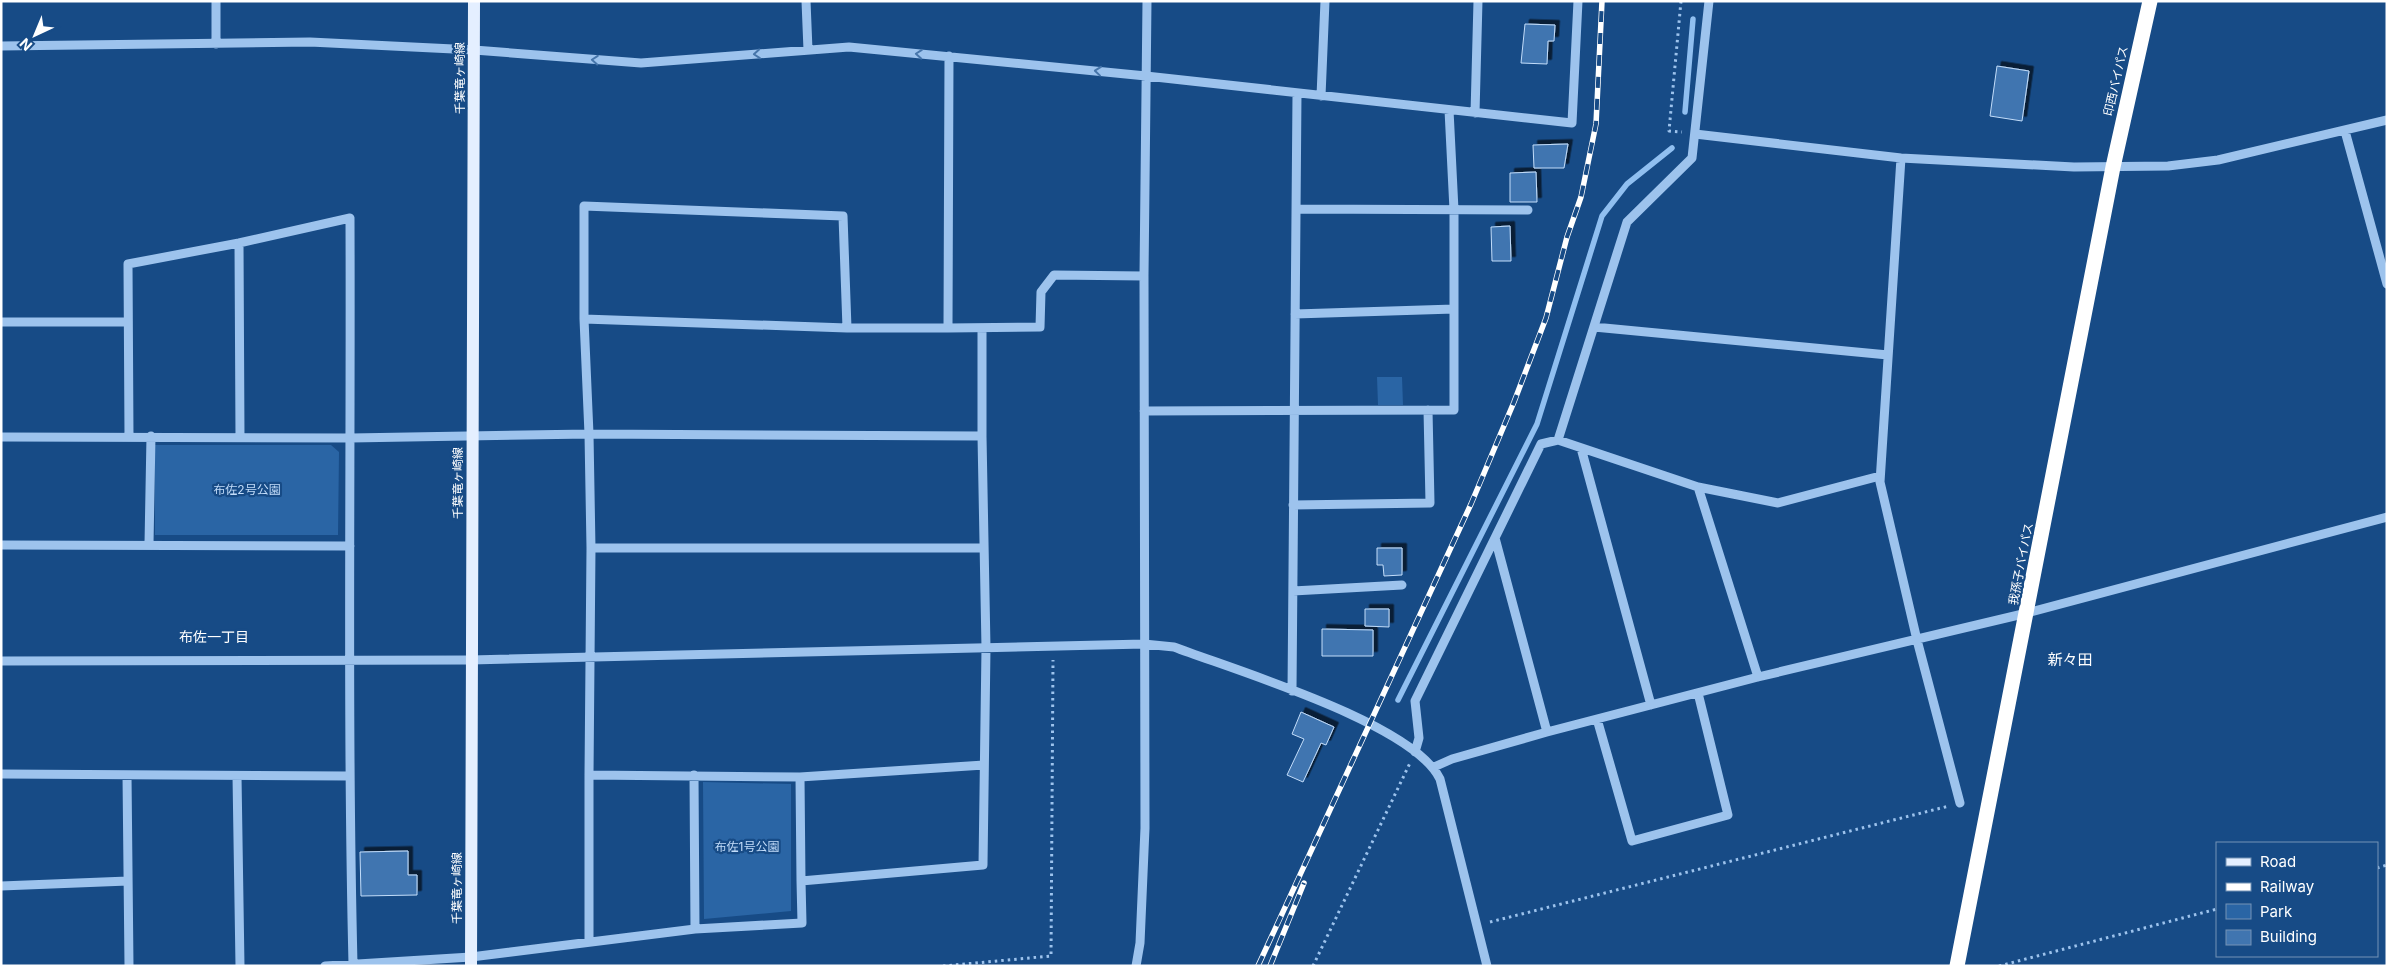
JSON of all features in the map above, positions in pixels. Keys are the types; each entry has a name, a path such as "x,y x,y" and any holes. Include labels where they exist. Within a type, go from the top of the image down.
{"highway":[{"name":"印西バイパス","path":"2112,167 2150,1"},
{"name":"我孫子バイパス","path":"1957,966 2112,167"}],"main road":[{"name":"千葉竜ヶ崎線","path":"471,961 474,1"}],"street":[{"path":"216,1 216,44"},
{"path":"806,1 808,50"},
{"path":"1136,966 1140,943 1144,886 1144,276 1147,1"},
{"path":"1321,96 1325,1"},
{"path":"1475,113 1478,1"},
{"path":"1,46 310,42 474,50 641,63 849,47 1146,76 1572,123 1578,1"},
{"path":"1558,440 1627,222 1692,158 1709,1"},
{"path":"948,328 949,56"},
{"path":"1292,691 1297,94"},
{"path":"1144,411 1454,410 1454,210 1449,110"},
{"path":"1695,134 1901,158 2112,167 2168,166 2218,160 2387,120"},
{"path":"2346,131 2387,284"},
{"path":"1901,158 1880,476 1917,640 1960,803"},
{"path":"589,941 591,548 590,434 584,319 584,206 843,216 847,328"},
{"path":"1296,210 1528,210"},
{"path":"129,437 128,264 239,244 350,218 351,438 348,776 353,964"},
{"path":"239,244 240,437"},
{"path":"584,319 847,328 982,329 1040,327 1041,292 1054,275 1144,276"},
{"path":"1295,314 1454,309"},
{"path":"1,322 127,322"},
{"path":"1594,327 1888,355"},
{"path":"801,881 983,865 986,648 983,548 982,329"},
{"path":"1293,505 1430,503 1428,410"},
{"path":"1,437 351,438 590,434 982,436"},
{"path":"149,544 151,436"},
{"path":"1415,752 1419,738 1415,701 1541,444 1558,440 1698,488 1778,503 1880,476"},
{"path":"1581,448 1650,705"},
{"path":"1698,488 1758,677"},
{"path":"1434,767 1452,759 1546,732 1758,677 2027,613 2387,517"},
{"path":"1495,538 1546,732"},
{"path":"1,546 149,544 350,546"},
{"path":"591,548 983,548"},
{"path":"1292,591 1402,585"},
{"path":"1,661 471,660 1144,644 1174,647 1371,723 1434,767 1440,779 1487,966"},
{"path":"1597,719 1632,841 1728,815 1698,693"},
{"path":"589,775 800,777 984,765"},
{"path":"1,774 348,776"},
{"path":"127,775 129,966"},
{"path":"694,775 695,929"},
{"path":"237,776 240,966"},
{"path":"325,966 471,961 589,941 695,929 802,923 800,777"},
{"path":"1,886 128,881"}],"path":[{"path":"1682,1 1669,131 1695,134"},
{"path":"943,966 1050,956 1053,646"},
{"path":"1313,966 1415,752"},
{"path":"1477,925 1960,803"},
{"path":"1999,966 2216,909"}],"green space":[{"path":"1377,377 1402,377 1403,405 1378,405"},
{"name":"布佐2号公園","path":"155,445 331,445 339,452 338,535 155,535"},
{"name":"布佐1号公園","path":"703,782 791,784 791,911 704,919"}],"building":[{"path":"1525,24 1555,25 1554,41 1548,41 1547,64 1521,63"},
{"path":"1997,66 2029,71 2022,121 1990,116"},
{"path":"1568,144 1564,168 1534,168 1533,145"},
{"path":"1536,172 1537,202 1510,202 1510,173"},
{"path":"1510,226 1511,261 1492,261 1491,227"},
{"path":"1377,548 1402,548 1402,575 1384,576 1383,565 1377,565"},
{"path":"1365,609 1389,609 1389,627 1365,626"},
{"path":"1322,629 1373,630 1373,656 1322,656"},
{"path":"1301,712 1334,727 1326,745 1321,743 1303,782 1287,775 1304,739 1292,734"},
{"path":"408,851 408,875 417,875 417,895 361,896 360,852"}],"waterway":[{"path":"1685,112 1693,19"},
{"path":"1398,700 1537,424 1602,216 1627,184 1672,148"}],"railway":[{"path":"1258,966 1471,504 1514,402 1546,318 1567,237 1581,197 1596,124 1602,1"},
{"path":"1270,966 1304,883"}],"district":[{"name":"布佐一丁目","path":"214,637"},
{"name":"新々田","path":"2070,660"}]}
